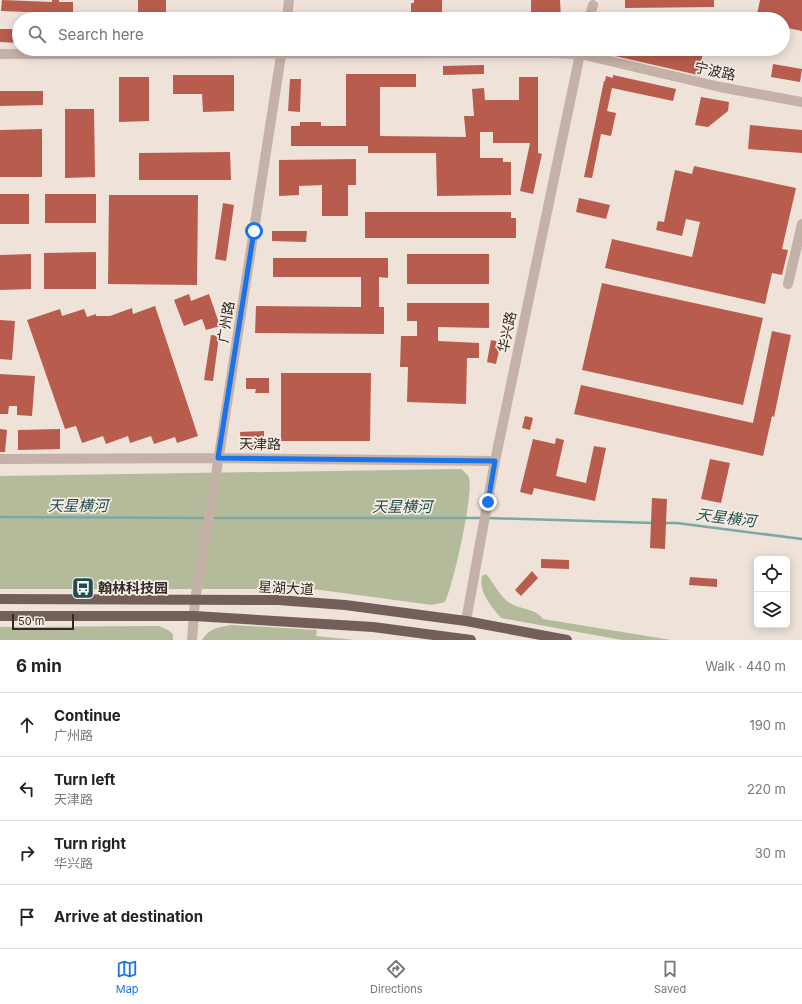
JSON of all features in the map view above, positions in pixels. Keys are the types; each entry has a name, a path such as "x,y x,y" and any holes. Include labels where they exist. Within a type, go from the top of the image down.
{"main road":[{"name":"星湖大道","path":"0,599 278,600 345,605 466,621 567,640"},
{"path":"0,616 194,616 373,627 471,640"}],"street":[{"path":"288,12 289,0"},
{"path":"590,12 592,5"},
{"name":"宁波路","path":"0,54 12,54"},
{"name":"广州路","path":"192,640 195,600 281,56"},
{"name":"华兴路","path":"466,621 495,461 579,56"},
{"name":"宁波路","path":"596,56 720,88 802,102"},
{"path":"788,284 802,224"},
{"name":"天津路","path":"0,459 218,458 495,461"}],"green space":[{"path":"461,469 469,478 470,487 466,520 453,578 445,602 432,605 313,589 0,589 0,476"},
{"path":"486,574 500,594 507,601 540,615 543,619 671,640 622,640 501,618 490,604 482,588 482,576"},
{"path":"232,625 317,630 316,636 354,640 202,640 208,633 219,627"},
{"path":"159,626 173,634 173,640 0,640 0,627"}],"building":[{"path":"2,0 52,2 52,0 59,0 59,2 73,2 73,12 1,11"},
{"path":"138,0 166,0 166,12 138,12"},
{"path":"414,0 442,0 442,12 411,12 411,3 414,3"},
{"path":"531,0 560,0 561,12 531,12"},
{"path":"625,0 714,0 714,7 625,8"},
{"path":"760,0 802,0 802,31 790,28 790,12 757,12"},
{"path":"0,29 12,29 12,43 0,42"},
{"path":"615,56 702,56 698,75"},
{"path":"773,64 802,69 800,82 771,77"},
{"path":"484,65 484,74 443,75 443,66"},
{"path":"346,74 416,74 416,87 380,87 380,136 466,137 464,116 474,116 472,89 484,88 485,100 519,100 519,77 538,77 538,153 542,154 533,194 520,191 530,143 493,143 493,132 480,132 480,158 503,158 503,162 511,162 511,195 437,196 436,153 368,153 368,146 291,146 291,126 300,126 300,122 321,122 321,126 346,126"},
{"path":"173,75 234,75 234,111 203,112 202,94 173,94"},
{"path":"613,75 676,89 673,101 612,88 607,111 616,113 611,136 601,134 592,178 584,177 604,81 606,76 613,78"},
{"path":"119,77 149,77 149,121 119,122"},
{"path":"290,79 301,79 300,112 288,111"},
{"path":"0,91 43,91 43,105 0,106"},
{"path":"701,97 729,102 728,111 708,127 695,125"},
{"path":"65,109 94,109 95,177 65,178"},
{"path":"750,125 802,130 802,153 748,149"},
{"path":"42,129 42,177 0,177 0,130"},
{"path":"230,152 231,180 139,180 139,153"},
{"path":"356,159 356,185 348,185 348,216 322,216 322,185 299,186 299,195 279,196 279,160"},
{"path":"694,166 796,188 782,249 788,250 782,275 772,273 765,304 605,268 612,239 692,257 700,222 686,219 682,236 656,230 658,221 664,222 675,170 692,174"},
{"path":"0,194 29,194 29,224 0,224"},
{"path":"45,194 96,194 96,223 45,223"},
{"path":"109,195 198,195 197,285 108,284"},
{"path":"579,198 610,205 606,219 576,212"},
{"path":"223,203 234,205 226,261 215,259"},
{"path":"365,212 511,212 511,218 516,218 516,238 365,238"},
{"path":"272,231 307,231 306,242 272,241"},
{"path":"96,252 96,289 44,289 44,253"},
{"path":"31,254 31,289 0,290 0,255"},
{"path":"407,254 489,254 489,284 407,284"},
{"path":"273,258 388,258 388,278 379,277 379,307 384,307 384,334 255,333 256,306 361,307 361,277 273,277"},
{"path":"602,283 763,318 743,405 582,370"},
{"path":"189,294 191,301 209,294 220,326 206,330 202,319 184,326 174,300"},
{"path":"407,303 489,303 489,328 438,327 438,341 479,343 479,358 467,358 466,404 407,402 408,367 400,367 401,336 417,336 417,321 407,321"},
{"path":"155,306 198,436 177,443 175,437 154,444 151,436 130,443 128,436 106,444 103,436 82,443 76,426 65,429 27,320 60,309 62,316 84,309 87,317 96,314 96,316 110,316 132,308 133,314"},
{"path":"0,320 15,321 12,360 0,359"},
{"path":"772,331 791,335 774,417 772,416 763,456 574,414 581,385 753,423"},
{"path":"211,335 219,336 213,381 204,380"},
{"path":"491,340 501,342 496,364 487,362"},
{"path":"281,373 371,373 370,441 281,441"},
{"path":"0,374 35,376 32,416 17,415 17,406 9,406 8,414 0,414"},
{"path":"246,378 269,378 269,393 255,393 256,389 246,389"},
{"path":"525,416 533,418 530,430 522,428"},
{"path":"0,429 7,430 5,452 0,452"},
{"path":"60,429 60,449 18,450 18,430"},
{"path":"264,431 264,448 241,449 240,432"},
{"path":"556,438 564,440 556,476 586,483 594,446 606,448 595,501 534,488 532,495 520,492 533,439 555,444"},
{"path":"710,459 730,463 721,503 701,499"},
{"path":"652,498 667,499 665,549 650,548"},
{"path":"541,559 569,560 569,569 541,568"},
{"path":"532,571 538,578 521,596 515,590"},
{"path":"690,577 717,579 717,587 689,585"}],"waterway":[{"name":"天星横河","path":"0,517 207,518"},
{"name":"天星横河","path":"212,518 483,518"},
{"name":"天星横河","path":"488,518 654,523"},
{"name":"天星横河","path":"663,523 677,523 802,539"}],"place":[{"name":"翰林科技园","path":"83,588"}],"route":[{"path":"254,231 218,458 495,461 488,502"}]}
